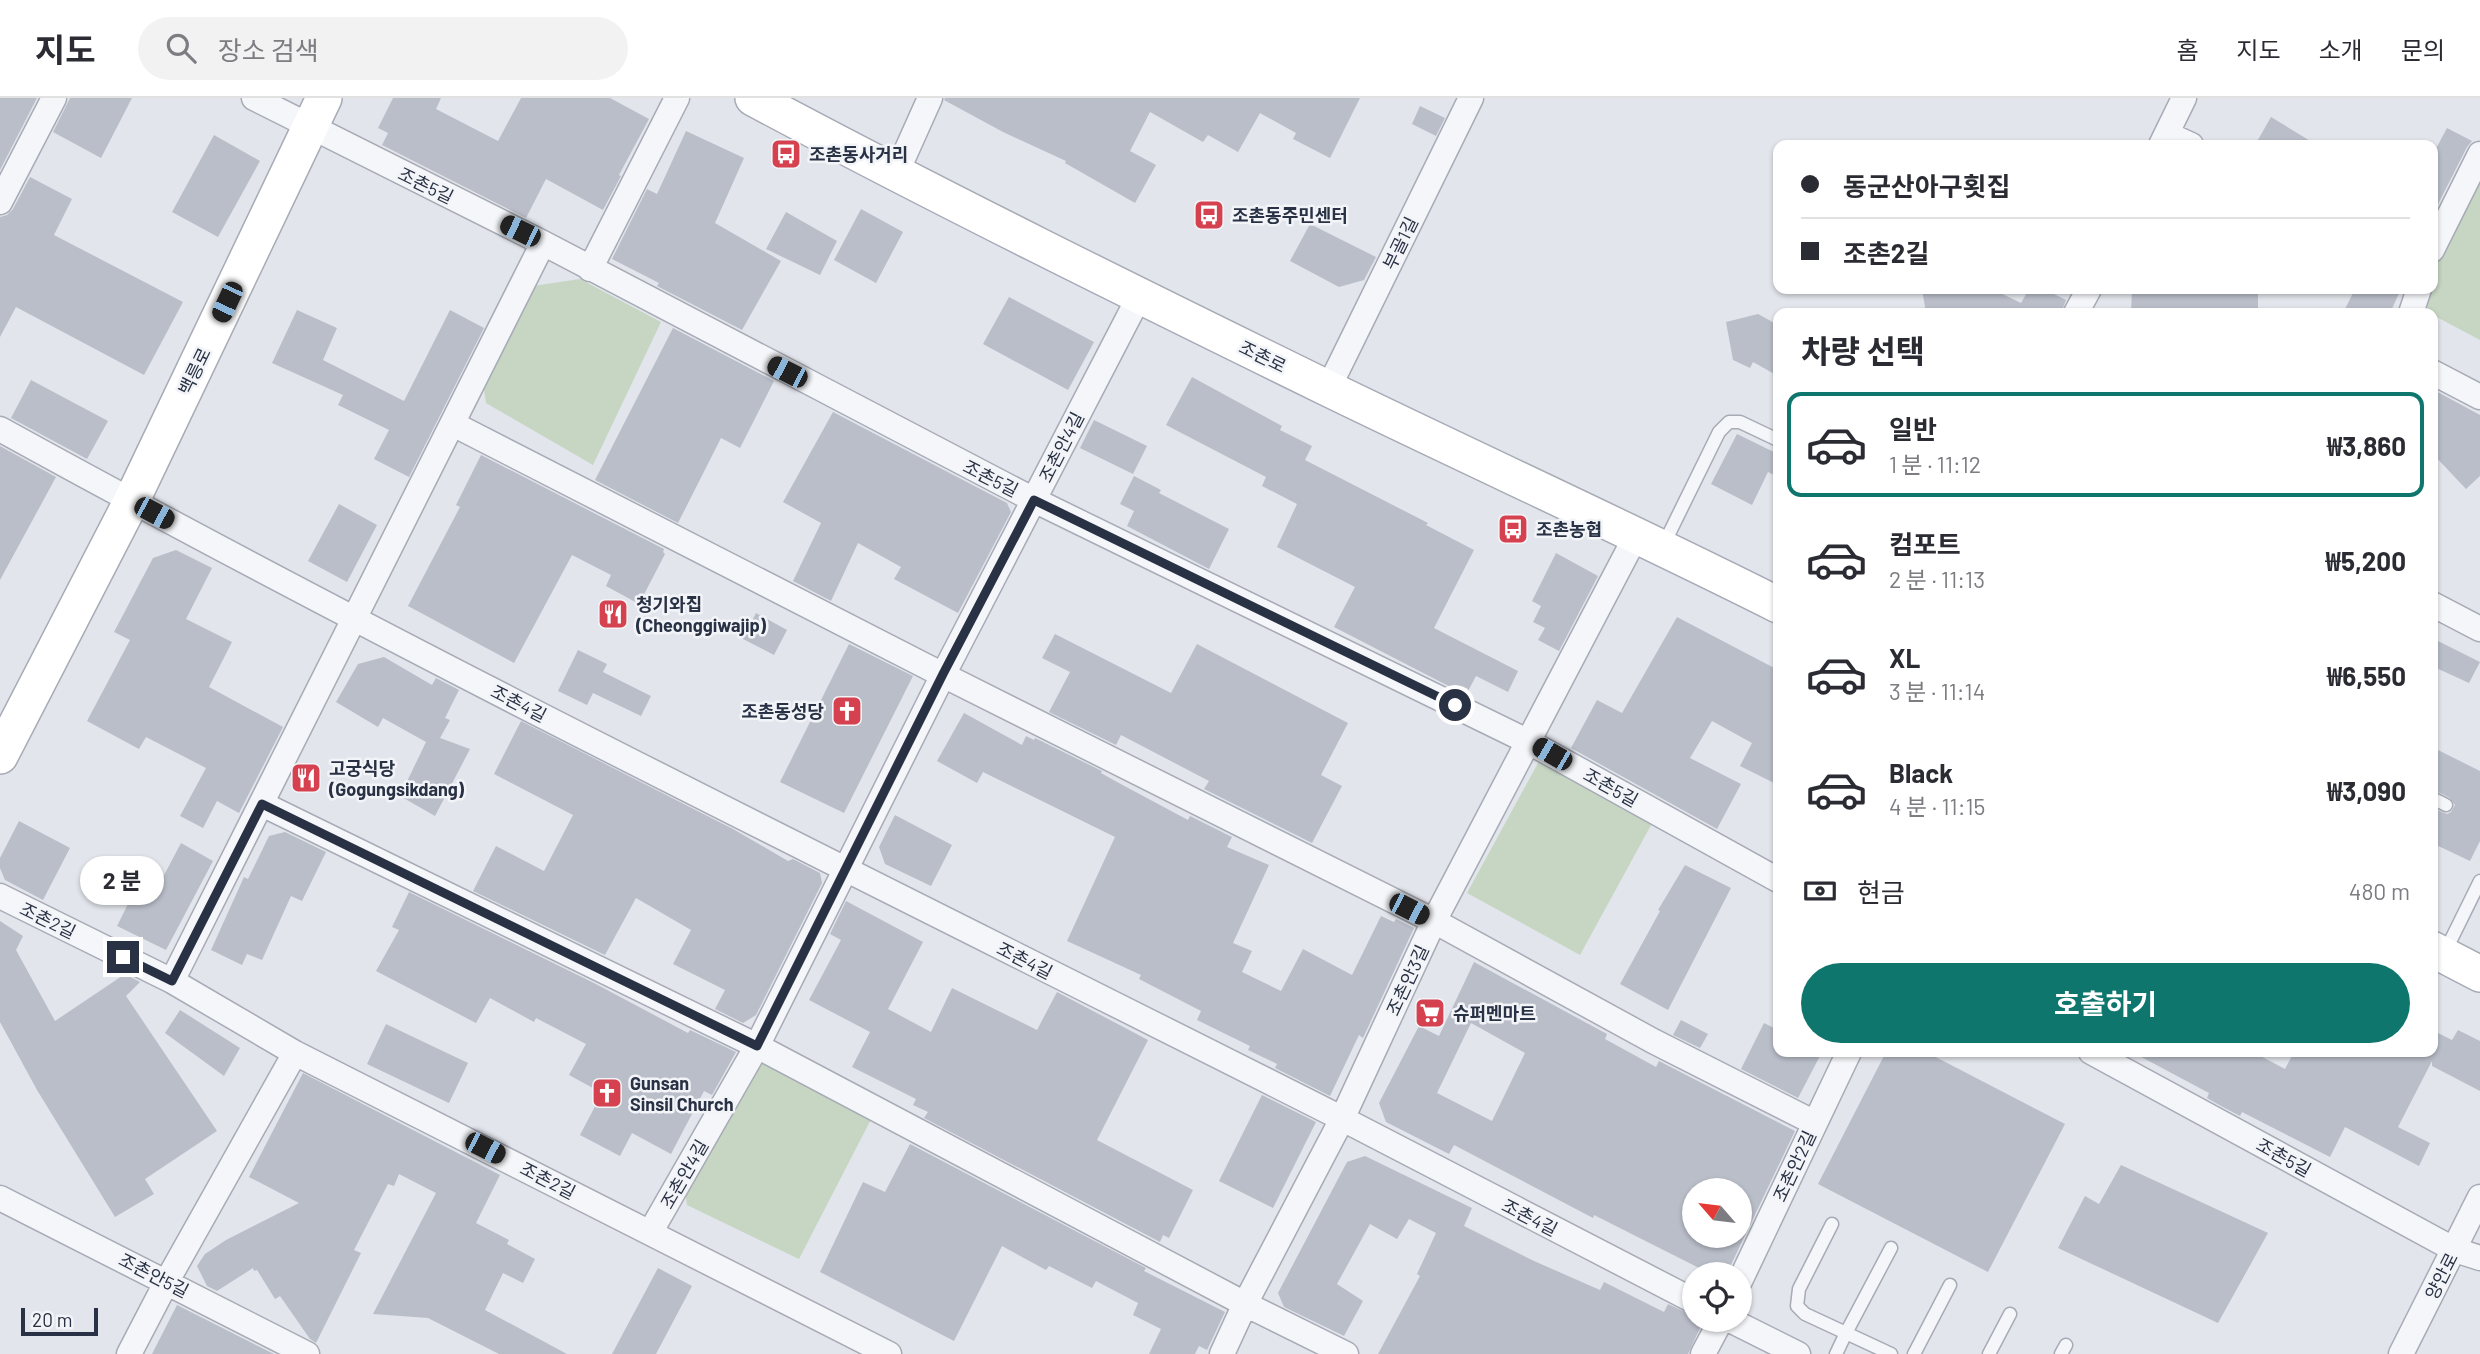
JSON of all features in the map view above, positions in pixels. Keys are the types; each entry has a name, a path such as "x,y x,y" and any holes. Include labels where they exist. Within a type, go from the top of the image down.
{"street":[{"path":"0,202 54,98"},
{"path":"254,98 317,113"},
{"path":"590,269 677,98"},
{"name":"조촌로","path":"753,98 896,174 1328,388 1650,540 1773,602"},
{"path":"896,174 930,98"},
{"name":"부골1길","path":"1328,388 1471,98"},
{"path":"2164,140 2184,98"},
{"name":"조촌5길","path":"317,113 590,269 1034,500 1529,741 1773,877"},
{"name":"백릉로","path":"0,756 131,502 317,113"},
{"path":"2438,238 2479,156"},
{"path":"172,981 543,243"},
{"name":"조촌안4길","path":"651,1231 757,1046 943,674 1140,295"},
{"path":"2438,375 2480,397"},
{"path":"453,424 1434,921 1653,1041 1815,1123"},
{"path":"0,429 131,502"},
{"name":"조촌4길","path":"131,502 846,870 1342,1119 1682,1295"},
{"name":"조촌안3길","path":"1222,1354 1245,1304 1342,1119 1434,921 1529,741 1650,540"},
{"path":"2438,607 2480,629"},
{"path":"262,804 757,1046 1245,1304 1346,1354"},
{"name":"조촌2길","path":"0,896 172,981 295,1053 651,1231 889,1354"},
{"path":"2438,952 2480,974"},
{"path":"129,1354 295,1053"},
{"name":"조촌안2길","path":"1749,1262 1847,1057"},
{"name":"조촌5길","path":"2100,1057 2455,1250 2480,1258"},
{"name":"양안로","path":"2402,1354 2480,1197"},
{"name":"조촌안5길","path":"0,1198 307,1354"},
{"path":"1752,1331 1798,1354"},
{"path":"1703,1354 1715,1332"}],"lane":[{"path":"1650,540 1719,432 1729,422 1740,422 1773,438"},
{"path":"2438,801 2446,805"},
{"path":"2438,952 2480,881"},
{"path":"1832,1224 1799,1289 1797,1306 1805,1314 1891,1354"},
{"path":"1836,1354 1891,1248"},
{"path":"1914,1354 1950,1285"},
{"path":"1989,1354 2010,1314"}],"green space":[{"path":"2480,181 2480,340 2438,318 2438,308 2420,308 2414,305 2420,294 2438,294 2438,261"},
{"path":"580,279 661,322 593,465 486,403 483,382 533,286"},
{"path":"1543,754 1656,816 1580,955 1467,893"},
{"path":"774,1047 882,1098 799,1259 687,1205 684,1185 753,1055"}],"building":[{"path":"0,98 37,98 0,170"},
{"path":"70,98 132,98 101,158 53,132"},
{"path":"393,98 441,98 436,109 498,141 521,98 610,98 649,119 603,210 546,179 526,218 382,145 388,133 378,128"},
{"path":"1360,98 1330,158 1293,139 1296,133 1260,113 1238,152 1208,135 1203,142 1150,112 1130,151 1156,165 1135,203 1065,163 1066,161 1003,132 944,100"},
{"path":"1420,106 1445,118 1436,136 1412,124"},
{"path":"2271,117 2309,140 2258,140"},
{"path":"2447,128 2472,141 2438,204 2438,145"},
{"path":"686,131 744,158 715,223 781,261 742,330 657,286 659,283 612,259 647,189 657,194"},
{"path":"214,135 260,161 218,237 172,212"},
{"path":"30,177 72,199 54,235 183,302 144,375 16,307 0,337 0,217 13,209"},
{"path":"861,209 903,232 876,283 834,260"},
{"path":"786,212 837,241 820,275 766,249"},
{"path":"1310,224 1376,257 1364,280 1339,287 1290,261"},
{"path":"1923,294 2002,294 2021,303 2026,294 2054,294 2066,300 2063,308 1925,308"},
{"path":"2132,294 2258,294 2258,308 2131,308"},
{"path":"2352,294 2399,294 2392,308 2346,308"},
{"path":"1009,297 1094,342 1068,390 983,344"},
{"path":"297,310 337,328 323,360 404,401 450,310 484,328 409,477 374,459 389,430 338,405 343,395 272,363"},
{"path":"1758,314 1773,322 1773,373 1753,362 1750,368 1733,360 1726,322"},
{"path":"673,328 774,381 740,448 721,438 678,523 595,480"},
{"path":"1192,377 1282,426 1280,430 1312,446 1305,460 1428,523 1426,525 1474,550 1434,628 1518,671 1508,692 1476,676 1466,695 1334,627 1355,587 1277,547 1297,504 1262,486 1266,477 1166,425"},
{"path":"31,380 108,421 87,459 11,418"},
{"path":"2438,392 2480,415 2480,476 2466,489 2438,459"},
{"path":"833,412 1007,503 1011,512 958,613 894,579 901,567 858,543 831,601 793,581 821,523 783,502"},
{"path":"1094,420 1147,446 1133,474 1080,448"},
{"path":"1737,434 1773,452 1773,474 1768,472 1752,505 1711,484"},
{"path":"0,446 56,477 0,580"},
{"path":"481,455 664,549 665,554 639,604 606,586 611,575 572,555 514,663 408,606 460,507 456,505"},
{"path":"1134,476 1161,490 1159,493 1229,529 1209,569 1127,526 1134,511 1120,504"},
{"path":"339,504 377,525 347,582 308,561"},
{"path":"176,550 212,568 186,619 232,642 209,687 283,727 239,813 217,801 203,828 180,816 206,768 146,737 139,749 87,721 130,640 114,632 153,558"},
{"path":"1556,553 1598,576 1559,651 1538,640 1545,628 1533,622 1541,606 1532,601"},
{"path":"756,613 787,630 774,655 743,639"},
{"path":"1677,617 1773,667 1773,782 1740,766 1752,743 1712,721 1690,758 1741,784 1717,829 1571,748 1597,700 1622,713"},
{"path":"1055,634 1171,693 1197,644 1348,723 1321,775 1342,786 1312,843 1204,789 1209,781 1121,735 1116,745 1049,712 1070,672 1042,658"},
{"path":"2438,641 2480,662 2469,683 2438,669"},
{"path":"849,644 913,676 844,813 780,782"},
{"path":"578,650 607,664 603,672 651,696 641,716 593,693 587,705 558,691"},
{"path":"384,657 432,685 436,678 459,690 445,718 450,720 440,738 470,749 435,816 400,796 426,742 383,718 378,727 336,702 358,664"},
{"path":"964,713 1022,745 1026,736 1034,740 1035,738 1102,771 1101,773 1188,820 1190,816 1232,837 1227,847 1269,865 1233,943 1252,951 1242,972 1281,991 1303,949 1352,975 1381,916 1394,922 1396,919 1414,928 1363,1038 1359,1035 1330,1096 1275,1068 1277,1064 1248,1050 1250,1046 1197,1020 1201,1011 1139,979 1141,975 1067,941 1115,837 983,772 977,783 937,761"},
{"path":"521,721 733,829 788,861 793,859 820,873 822,883 756,1015 743,1023 715,1009 725,990 673,964 691,930 636,898 605,955 473,891 496,846 544,871 573,815 494,774"},
{"path":"2438,750 2480,771 2480,841 2470,861 2438,846 2438,810 2447,814 2451,812 2455,805 2450,798 2438,792"},
{"path":"895,815 952,845 931,886 885,864 879,847"},
{"path":"19,821 70,848 43,900 5,880 0,868 0,858"},
{"path":"285,832 326,852 302,901 291,896 262,960 247,954 242,965 211,950 244,877 248,879 269,836"},
{"path":"181,843 213,861 166,950 117,926 136,888 153,896"},
{"path":"1685,865 1731,888 1668,1010 1620,984 1660,911 1658,910"},
{"path":"409,892 594,983 688,1033 690,1030 736,1052 712,1095 704,1091 671,1154 632,1133 620,1156 580,1135 602,1093 569,1075 586,1044 536,1018 534,1022 490,998 476,1023 376,971 399,930 392,927"},
{"path":"846,901 923,942 888,1009 931,1032 952,988 1037,1030 1057,992 1148,1040 1097,1140 1193,1190 1169,1238 1163,1235 1160,1242 924,1118 928,1112 913,1105 916,1099 852,1067 870,1032 809,1000 841,940 830,934"},
{"path":"0,921 23,936 16,950 55,1021 125,974 140,982 126,996 217,1131 145,1179 154,1194 115,1217 37,1090 0,1022"},
{"path":"1474,962 1607,1034 1605,1039 1656,1067 1659,1061 1795,1131 1752,1221 1752,1178 1682,1178 1682,1248 1739,1248 1732,1262 1687,1262 1594,1215 1593,1218 1454,1145 1449,1154 1386,1122 1379,1103 1419,1026 1439,1036","holes":["1471,1023 1525,1053 1492,1121 1437,1093"]},
{"path":"180,1010 240,1048 224,1076 165,1033"},
{"path":"1681,1020 1708,1034 1700,1048 1673,1035"},
{"path":"1764,1023 1773,1028 1773,1057 1819,1057 1798,1098 1741,1069"},
{"path":"386,1024 468,1063 449,1103 367,1064"},
{"path":"2458,1030 2480,1041 2480,1091 2432,1066 2432,1061 2398,1127 2430,1143 2419,1166 2345,1127 2330,1157 2242,1112 2240,1116 2221,1106 2207,1098 2209,1093 2141,1057 2262,1057 2285,1069 2291,1057 2438,1057 2438,1033 2452,1040"},
{"path":"1883,1057 1936,1057 2065,1124 1988,1272 1818,1184"},
{"path":"303,1073 500,1175 476,1223 509,1240 507,1244 535,1259 523,1283 503,1273 485,1310 567,1354 499,1354 428,1318 373,1314 436,1193 399,1174 394,1186 388,1184 354,1250 361,1253 316,1343 310,1339 280,1296 275,1299 257,1270 254,1271 253,1268 217,1291 207,1286 197,1266 205,1254 226,1240 299,1203 249,1177"},
{"path":"1262,1095 1316,1122 1273,1208 1219,1181"},
{"path":"910,1144 1225,1312 1207,1350 1199,1346 1195,1354 1149,1354 1161,1329 1133,1315 1138,1303 1096,1281 1092,1288 1049,1266 1046,1270 1002,1246 954,1341 820,1272 863,1182 885,1192"},
{"path":"1365,1156 1472,1208 1464,1226 1534,1261 1600,1290 1604,1282 1664,1312 1668,1304 1682,1310 1682,1332 1698,1332 1688,1354 1378,1354 1420,1276 1417,1274 1436,1233 1409,1219 1397,1239 1370,1224 1337,1284 1363,1301 1344,1336 1284,1307 1278,1293 1347,1162"},
{"path":"2121,1165 2268,1233 2218,1323 2058,1248 2085,1196 2099,1204"},
{"path":"658,1268 692,1286 656,1354 612,1354"},
{"path":"177,1305 274,1354 152,1354"}],"place":[{"name":"조촌동사거리","path":"786,154"},
{"name":"조촌동주민센터","path":"1209,215"},
{"name":"조촌농협","path":"1513,529"},
{"name":"청기와집 (Cheonggiwajip)","path":"613,614"},
{"name":"조촌동성당","path":"847,711"},
{"name":"고궁식당 (Gogungsikdang)","path":"306,778"},
{"name":"슈퍼멘마트","path":"1430,1013"},
{"name":"Gunsan Sinsil Church","path":"607,1093"}],"route":[{"path":"123,957 172,981 262,804 757,1046 943,674 1034,500 1455,705"}]}
